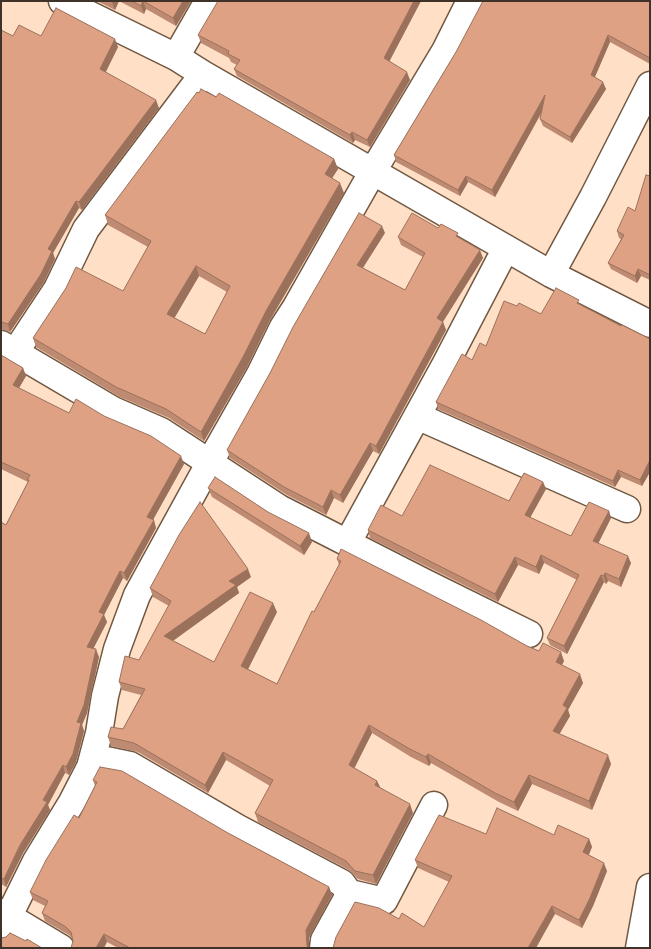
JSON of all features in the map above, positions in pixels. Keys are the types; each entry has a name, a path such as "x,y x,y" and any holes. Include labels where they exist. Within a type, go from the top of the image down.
{"street":[{"path":"62,1 176,57 551,274 650,324"},
{"path":"176,57 208,1"},
{"path":"61,948 4,920 90,767 117,649 137,595 260,374 283,327 296,308 373,171 445,51 470,1"},
{"path":"204,74 86,229 57,288 8,348 113,410 162,430 279,508 529,634"},
{"path":"551,274 646,100"},
{"path":"348,542 506,248"},
{"path":"417,416 627,509"},
{"path":"106,760 130,765 238,828 342,883 349,893 384,901 434,805"},
{"path":"639,948 650,887"},
{"path":"323,948 324,940 349,893"}],"building":[{"path":"132,1 143,1 141,6"},
{"path":"143,1 183,1 173,18"},
{"path":"218,1 414,1 384,58 407,72 367,140 352,132 350,135 234,69 240,60 228,54 229,51 198,35"},
{"path":"483,1 650,1 650,58 608,35 591,75 603,82 570,137 540,119 545,95 492,190 466,176 458,190 394,155 456,52"},
{"path":"56,8 115,39 100,69 156,100 79,202 76,201 48,249 52,251 41,274 8,324 1,322 1,30 13,36 19,25 41,36"},
{"path":"201,89 216,97 219,93 334,159 325,174 340,183 266,311 243,357 201,432 166,409 116,387 33,338 66,288 76,267 123,291 151,241 105,215 197,92 199,93","holes":["196,266 230,286 205,334 167,314"]},
{"path":"646,175 650,176 650,275 638,269 635,276 608,263 624,235 617,231 628,207 635,211"},
{"path":"359,213 382,226 357,265 405,290 425,253 398,237 412,213 438,228 441,224 458,233 456,236 480,250 437,318 443,322 376,446 370,443 340,495 331,490 323,507 284,487 227,450 293,327"},
{"path":"556,288 579,300 577,303 650,339 650,460 640,480 618,470 613,481 436,402 462,354 472,360 480,343 486,346 504,301 517,306 519,303 541,314"},
{"path":"1,355 23,368 13,385 69,413 76,399 104,416 151,436 181,456 147,517 154,520 124,573 120,571 99,612 104,614 87,647 96,649 84,705 77,722 81,723 73,754 66,767 63,765 43,800 47,802 20,845 4,879 1,878 1,522 6,525 30,475 1,462"},
{"path":"430,465 509,501 524,473 543,482 525,515 571,536 589,502 609,511 593,541 628,556 619,579 605,573 604,576 601,575 564,646 547,638 579,575 541,555 536,567 515,557 495,594 368,530 381,505 402,516"},
{"path":"215,477 268,512 309,533 300,546 208,488"},
{"path":"200,502 248,569 229,581 236,585 164,636 214,662 250,592 273,603 241,666 277,684 312,611 314,612 341,561 337,559 341,549 481,620 527,646 539,651 543,643 561,652 556,662 580,674 563,705 567,708 553,731 608,755 589,801 529,775 514,802 428,754 426,757 369,725 349,765 377,781 375,785 410,804 373,875 355,871 346,861 255,813 273,780 223,752 205,785 134,743 108,737 111,727 123,729 145,689 119,682 125,656 139,660 171,601 150,588 179,535"},
{"path":"100,767 122,771 228,833 329,887 306,930 308,948 130,948 104,934 96,948 71,948 73,941 71,932 42,913 48,901 30,892 46,860 74,815 79,818 97,782 93,780"},
{"path":"497,808 554,835 558,825 589,839 583,852 604,863 579,920 552,906 528,948 333,948 336,937 355,902 379,908 399,919 402,913 424,927 452,876 415,860 439,815 486,834"},
{"path":"10,933 26,941 27,939 42,948 1,948 1,938 6,937"}]}
